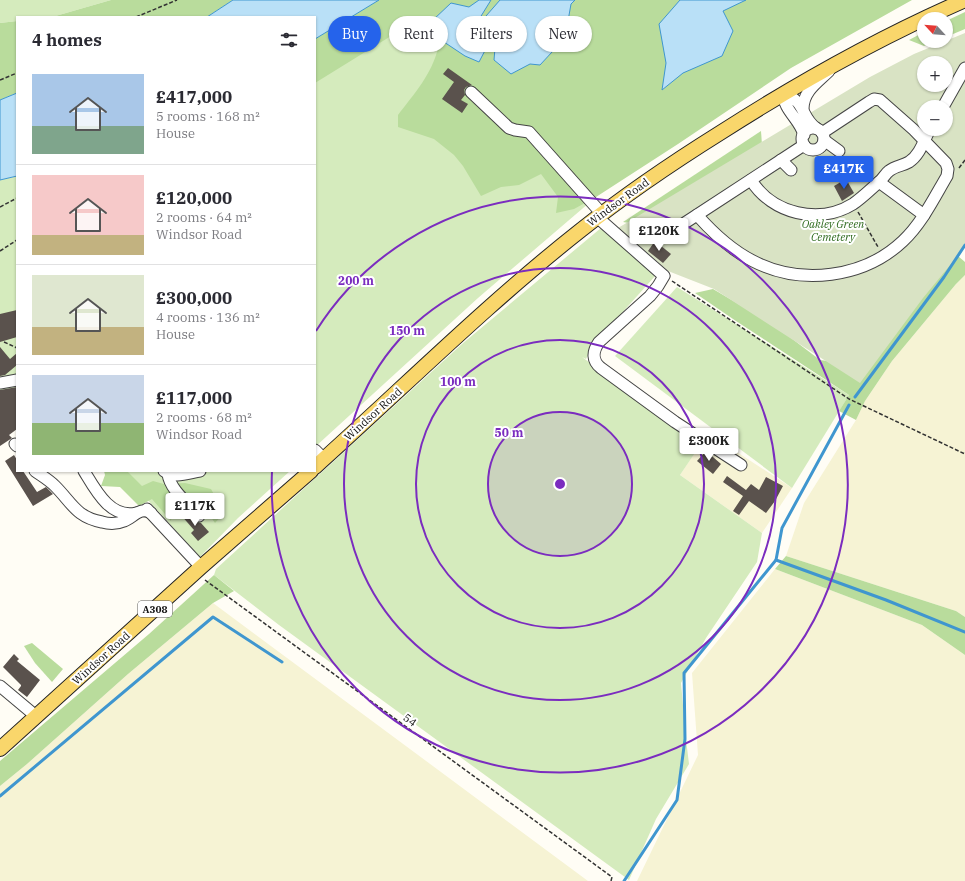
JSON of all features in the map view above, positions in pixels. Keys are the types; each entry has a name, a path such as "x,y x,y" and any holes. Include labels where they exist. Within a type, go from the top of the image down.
{"main road":[{"name":"Windsor Road","path":"318,459 521,279 599,215 669,166 784,94 905,27 965,0"},
{"name":"Windsor Road","path":"0,749 198,570 310,472"}],"street":[{"path":"803,109 806,94 839,63"},
{"path":"947,100 965,68"},
{"path":"471,92 509,128 529,132 599,215 664,276 650,296 599,342 594,352 594,360 601,368 741,465"},
{"path":"784,94 796,100 811,124 839,151"},
{"path":"784,94 787,107 799,122 804,140 809,149 816,149 822,146 821,134"},
{"path":"697,215 719,238 740,254 760,265 783,272 806,276 836,274 857,268 884,256 909,235 948,176 948,169 944,160 883,101 878,99 869,102 821,134"},
{"path":"677,228 781,160 804,140 809,129 821,134"},
{"path":"751,180 768,200 779,207 792,212 826,214 839,211 853,204 879,182 890,170 896,166 907,163 914,158 926,136"},
{"path":"781,160 791,170"},
{"path":"879,182 924,214"},
{"path":"0,384 16,380"},
{"path":"36,472 53,483 77,511 90,518 103,522 117,523 144,511"},
{"path":"85,472 101,497 110,506 124,514 144,511"},
{"path":"166,472 177,475 194,472"},
{"path":"166,472 175,489 199,516"},
{"path":"144,511 198,570"},
{"path":"0,686 36,717"}],"path":[{"path":"138,16 177,0"},
{"path":"0,80 16,72"},
{"path":"0,207 16,199"},
{"path":"853,204 884,256"},
{"path":"0,251 16,241"},
{"path":"664,276 849,399 965,454"},
{"path":"4,342 16,348"},
{"name":"54","path":"198,570 612,877 611,881"}],"shaded area":[{"path":"965,275 965,617 956,611 786,556 804,503 856,420 865,401 892,361"},
{"path":"708,433 792,488 762,533 680,475"},
{"path":"775,569 922,625 965,655 965,881 637,881 698,755 692,673"},
{"path":"213,603 588,881 0,881 0,786 27,764 128,674"}],"green space":[{"path":"0,0 111,0 55,16 16,16 16,21 0,23"},
{"path":"111,0 233,0 209,16 55,16"},
{"path":"379,0 390,0 407,16 389,16 389,52 444,52 596,197 478,298 316,446 316,38 328,31 328,52 381,52 381,16 353,16"},
{"path":"379,0 912,0 791,68 596,197 574,209 556,213 558,197 541,174 519,185 501,187 481,196 463,166 454,155 434,139 398,127 398,115 427,75 437,52 448,52 448,16 389,16 389,37 381,42 381,16 353,16"},
{"path":"965,12 965,29 953,34 953,18"},
{"path":"16,21 16,93 0,100 0,23"},
{"path":"328,31 328,52 365,52 316,82 316,38"},
{"name":"Oakley Green Cemetery","path":"965,33 965,247 923,298 860,383 714,289 668,271 618,228 870,77 929,48 953,48 953,38"},
{"path":"917,36 917,43 909,40"},
{"path":"761,131 763,159 646,226 623,222"},
{"path":"16,176 16,418 0,429 0,180"},
{"path":"601,228 656,275 593,345 586,359 582,357 701,444 680,475 762,533 757,562 706,638 681,683 689,764 656,819 629,880 279,625 214,575 216,569 462,344"},
{"path":"945,245 965,262 965,275 892,361 865,401 856,420 839,411 849,395 695,293 713,289 774,325 820,360 843,363"},
{"path":"677,287 849,395 792,488 615,356"},
{"path":"104,472 128,472 142,486 153,481 164,484 185,483 211,489 224,513 215,523 199,500 174,501 171,521 152,499 139,506 120,487 101,486 105,475"},
{"path":"110,472 289,472 238,518 200,557 145,497"},
{"path":"786,556 956,611 965,617 965,655 922,625 775,569"},
{"path":"214,575 234,591 213,603 128,674 27,764 0,786 0,761 149,634"},
{"path":"32,643 63,669 52,682 35,663 24,646"}],"water":[{"path":"233,0 379,0 353,16 328,16 328,31 316,38 316,16 209,16"},
{"path":"479,0 491,0 481,16 456,16 456,50 448,45 448,16 437,16 451,3 469,7"},
{"path":"500,0 575,0 571,4 569,16 535,16 535,52 552,52 540,65 530,64 511,74 494,60 495,52 527,52 527,16 486,16"},
{"path":"680,0 746,0 723,11 733,31 722,56 683,73 662,90 666,63 659,24"},
{"path":"459,52 484,52 479,62"},
{"path":"16,93 16,176 0,180 0,100"}],"building":[{"path":"448,68 472,85 466,87 464,90 465,95 461,100 468,104 462,113 442,99 454,82 443,74"},
{"path":"846,179 854,193 842,201 834,186"},
{"path":"655,241 671,254 663,263 648,251"},
{"path":"16,310 16,337 0,342 0,314"},
{"path":"0,347 10,359 16,354 16,366 5,375 0,376"},
{"path":"16,387 16,430 9,435 12,438 0,446 0,390"},
{"path":"706,451 721,464 713,474 697,461"},
{"path":"14,455 16,458 16,472 24,472 37,492 46,487 53,494 33,506 5,461"},
{"path":"727,476 746,490 751,484 759,490 766,477 783,486 775,501 766,513 749,501 739,515 733,511 743,496 723,482"},
{"path":"184,510 194,521 201,523 209,532 198,541 191,533 194,530 180,514"},
{"path":"14,654 19,659 17,661 40,680 27,697 18,690 21,685 3,667"}],"waterway":[{"path":"855,397 944,277 965,245"},
{"path":"849,405 782,528 776,560 886,600 965,632"},
{"path":"624,881 677,800 685,739 684,673 776,560"},
{"path":"0,796 213,617 282,662"}]}
